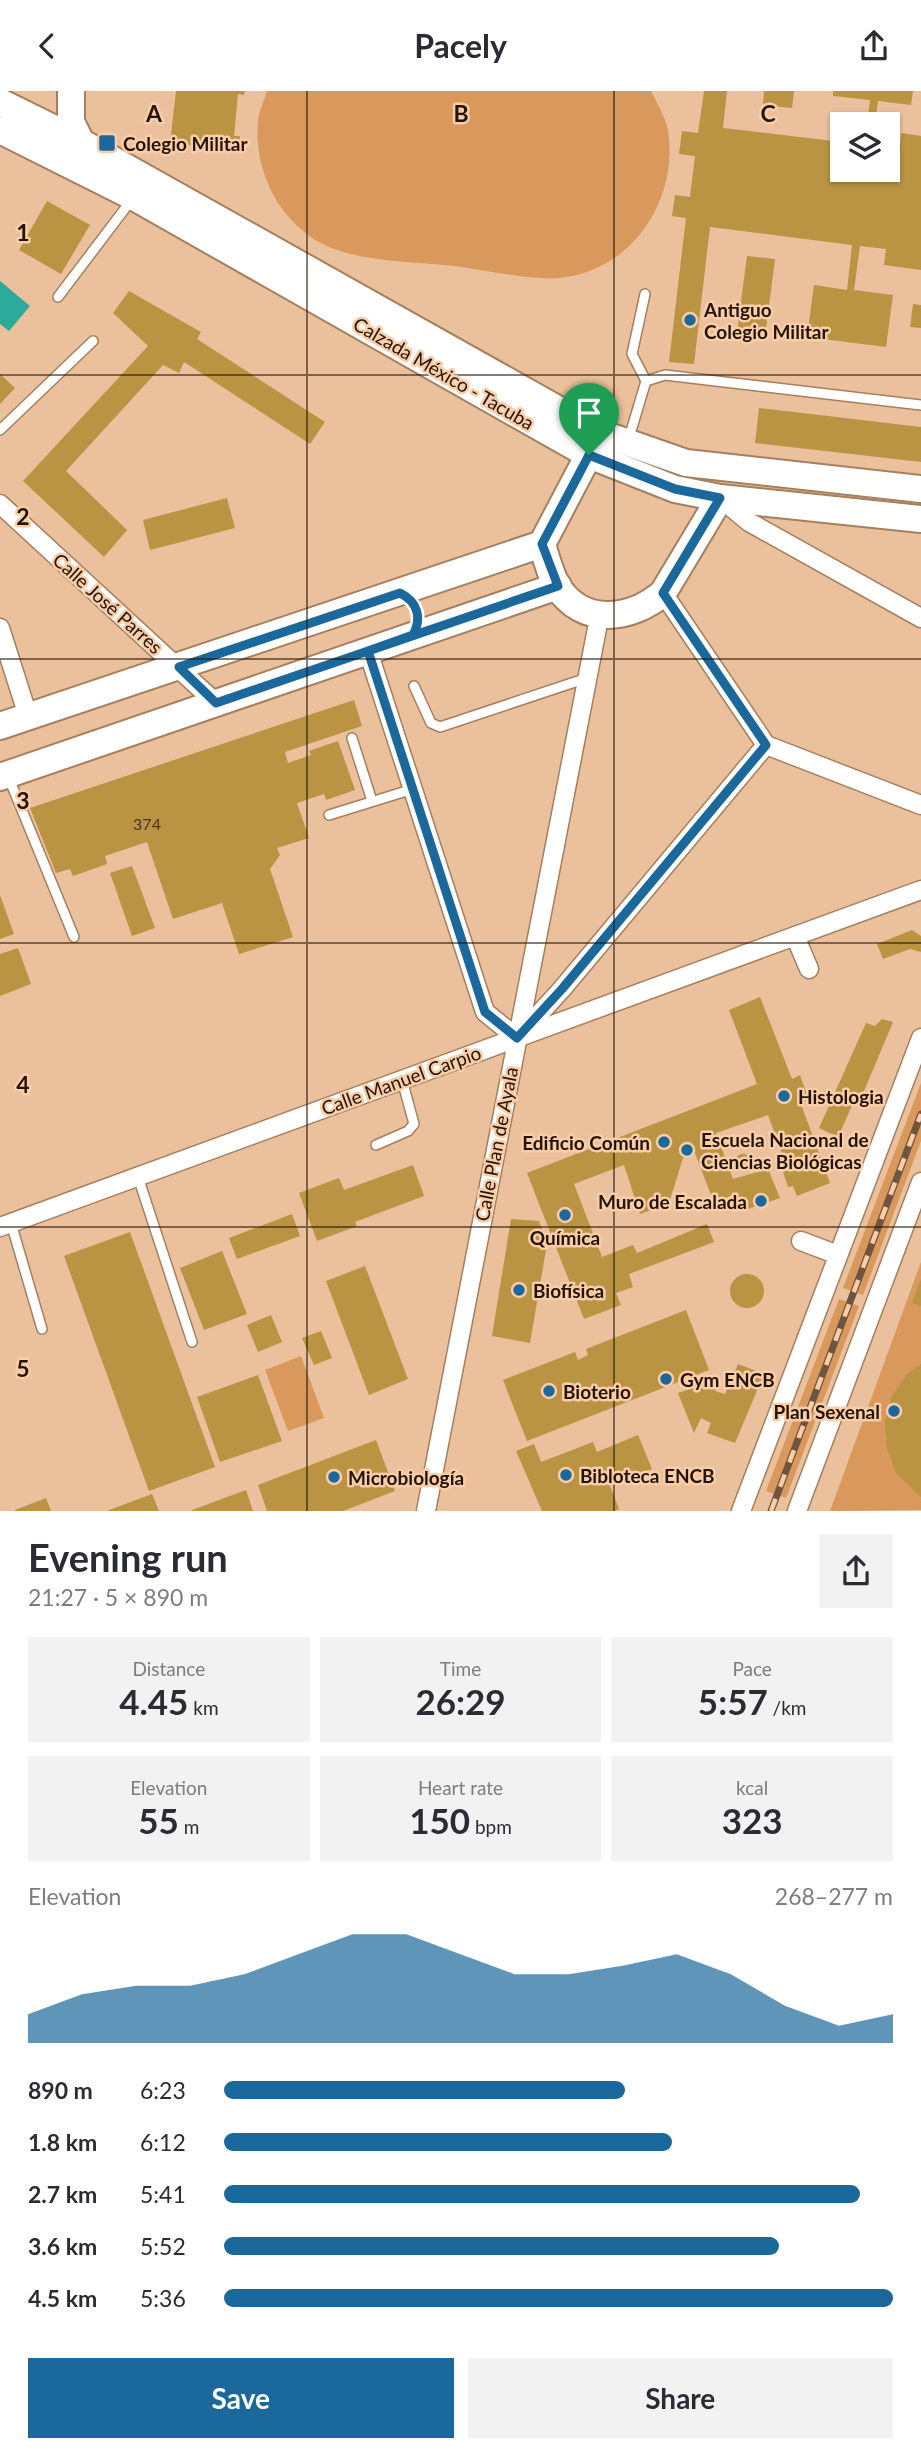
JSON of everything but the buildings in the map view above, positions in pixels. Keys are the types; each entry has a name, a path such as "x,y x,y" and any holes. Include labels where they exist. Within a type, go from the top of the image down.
{"main road":[{"path":"0,99 11,91"},
{"path":"71,91 71,122 81,142"},
{"name":"Calzada México - Tacuba","path":"0,99 81,142 675,489 720,498 921,519"},
{"name":"Calzada México - Tacuba","path":"0,130 134,197 595,444 627,443 698,464 921,489"},
{"path":"0,726 542,544 595,444"},
{"path":"542,544 558,586 582,608 617,617 635,613 663,593 720,498"},
{"path":"4,776 558,586"},
{"path":"400,593 407,597 417,611 419,619 413,635"}],"street":[{"path":"720,498 749,522 921,618"},
{"name":"Calle José Parres","path":"0,504 216,703"},
{"path":"663,593 766,745 921,805"},
{"name":"Calle Plan de Ayala","path":"426,1510 600,613"},
{"path":"0,628 27,716"},
{"path":"368,651 485,1012 517,1038 562,989 766,745"},
{"name":"Calle Manuel Carpio","path":"5,1225 921,891"},
{"path":"795,936 809,969"},
{"path":"741,1510 921,1038"},
{"path":"797,1510 921,1182"},
{"path":"801,1241 838,1255"}],"lane":[{"path":"58,297 134,197"},
{"path":"627,443 646,381 632,353 645,294"},
{"path":"0,430 93,341"},
{"path":"646,381 665,375 921,405"},
{"path":"414,686 431,723 440,727 587,678"},
{"path":"352,738 372,801"},
{"path":"4,776 74,937"},
{"path":"329,815 413,789"},
{"path":"376,1145 408,1131 414,1124 402,1080"},
{"path":"138,1177 192,1342"},
{"path":"5,1225 42,1329"}],"shaded area":[{"path":"267,91 651,91 668,130 666,182 658,206 645,228 628,247 608,262 585,273 559,278 535,278 348,253 316,240 300,228 286,214 266,180 258,141 259,117"},
{"path":"921,1083 921,1141 863,1295 843,1288"},
{"name":"Plan Sexenal","path":"921,1262 921,1510 830,1511"},
{"path":"839,1299 859,1306 786,1498 766,1491"},
{"path":"301,1356 324,1418 288,1431 265,1370"}],"water":[{"path":"0,281 30,306 9,331 0,324"}],"railway":[{"path":"771,1511 921,1114"}],"place":[{"name":"Colegio Militar","path":"107,143"},
{"name":"Antiguo Colegio Militar","path":"690,320"},
{"name":"Histologia","path":"784,1096"},
{"name":"Edificio Común","path":"664,1142"},
{"name":"Escuela Nacional de Ciencias Biológicas","path":"687,1150"},
{"name":"Muro de Escalada","path":"761,1201"},
{"name":"Química","path":"565,1215"},
{"name":"Biofísica","path":"519,1290"},
{"name":"Gym ENCB","path":"666,1379"},
{"name":"Bioterio","path":"549,1391"},
{"name":"Plan Sexenal","path":"894,1411"},
{"name":"Bibloteca ENCB","path":"566,1475"},
{"name":"Microbiología","path":"334,1477"}],"route":[{"path":"589,455 542,544 558,586 413,635 216,703 179,667 400,593 413,603 419,619 413,635 368,651 485,1012 517,1038 562,989 766,745 663,593 720,498 675,489 589,455"}]}
